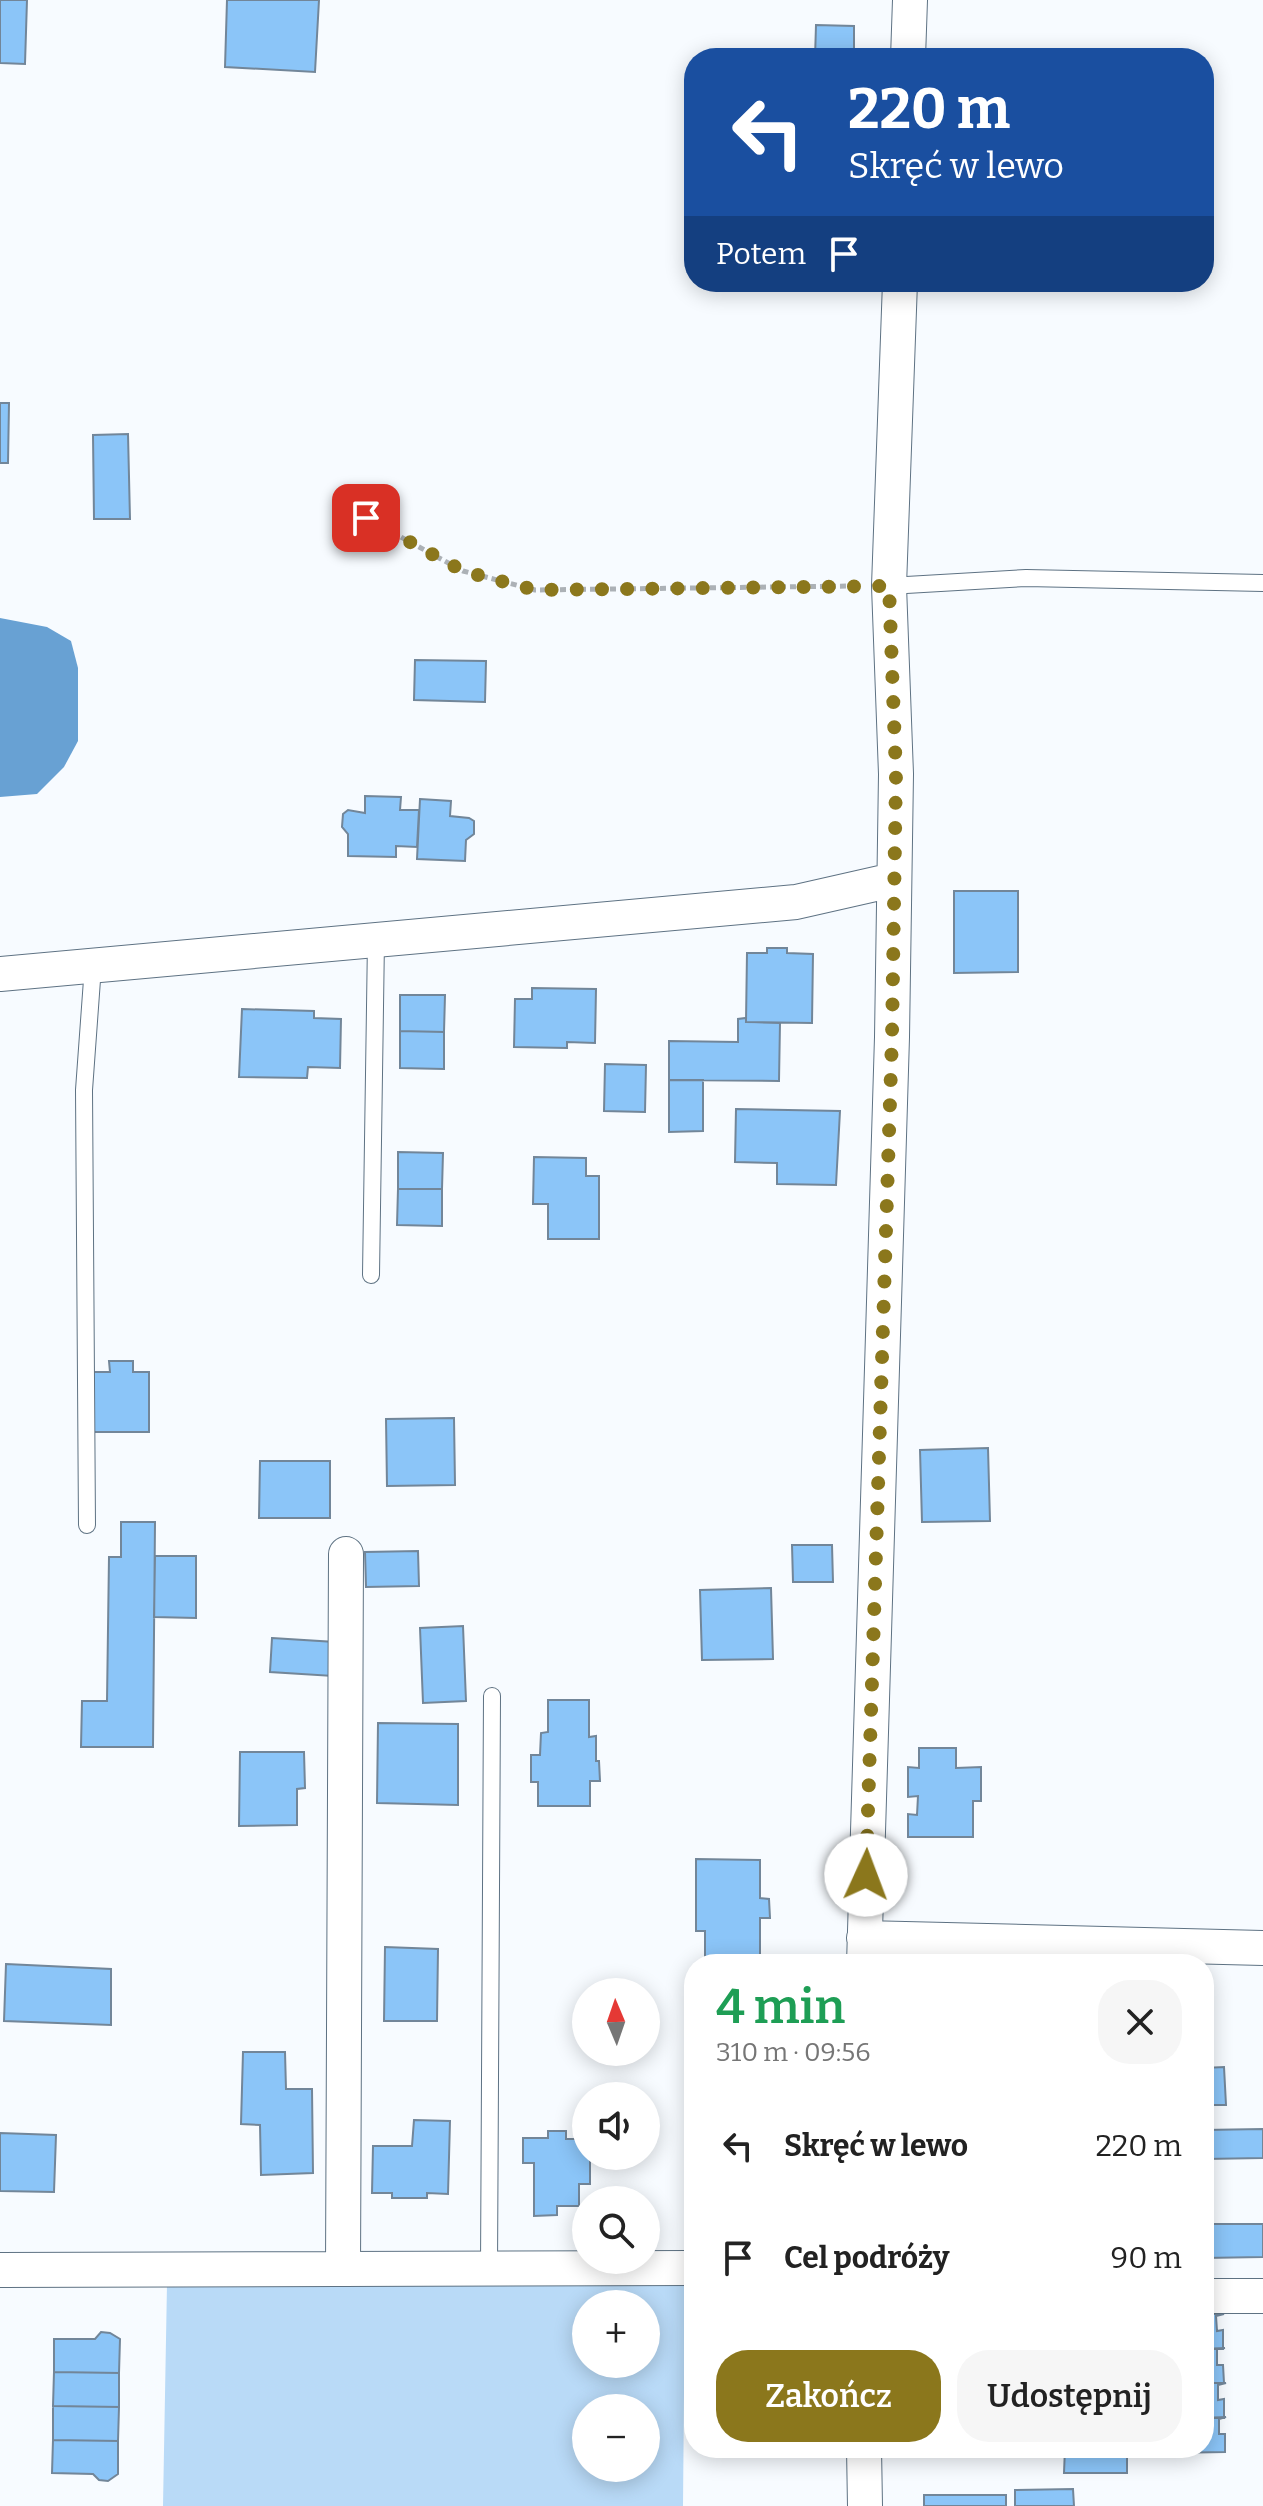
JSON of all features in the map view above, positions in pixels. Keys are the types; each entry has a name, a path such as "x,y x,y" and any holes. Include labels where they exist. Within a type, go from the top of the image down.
{"street":[{"path":"908,48 910,0"},
{"path":"900,292 889,586 896,774 891,1053 864,1951 1263,1948"},
{"path":"0,974 796,902 893,880"},
{"path":"343,2269 346,1554"},
{"path":"0,2270 684,2268"},
{"path":"1214,2296 1263,2296"},
{"path":"864,2458 865,2506"}],"lane":[{"path":"889,586 1026,578 1263,583"},
{"path":"371,1275 376,940"},
{"path":"87,1525 84,1090 93,966"},
{"path":"489,2269 492,1696"}],"path":[{"path":"366,518 463,571 535,590 889,586"}],"shaded area":[{"path":"684,2282 683,2506 163,2506 167,2284"}],"water":[{"path":"0,618 47,627 71,641 78,668 78,741 64,767 37,794 0,797"}],"building":[{"path":"0,0 27,0 25,64 0,63"},
{"path":"227,0 319,0 315,72 225,67"},
{"path":"816,25 854,26 854,48 815,48"},
{"path":"0,403 9,403 8,463 0,463"},
{"path":"128,434 130,519 94,519 93,435"},
{"path":"415,660 486,661 485,702 414,700"},
{"path":"365,796 401,797 400,810 419,810 417,847 396,846 396,857 348,856 348,834 342,827 343,814 348,810 365,813"},
{"path":"420,799 451,801 450,816 474,821 474,834 466,840 465,861 417,859"},
{"path":"954,891 1018,891 1018,972 954,973"},
{"path":"767,948 787,948 787,953 813,954 812,1023 746,1022 747,953 767,953"},
{"path":"532,988 596,989 595,1043 567,1042 567,1048 514,1047 515,999 532,999"},
{"path":"400,995 445,995 444,1032 400,1031"},
{"path":"242,1009 314,1011 314,1018 341,1019 340,1068 308,1067 307,1078 239,1077"},
{"path":"746,1018 746,1022 780,1023 779,1081 669,1080 669,1041 738,1042 738,1019"},
{"path":"400,1031 444,1032 444,1069 400,1068"},
{"path":"605,1064 646,1065 645,1112 604,1111"},
{"path":"669,1080 703,1080 703,1131 669,1132"},
{"path":"736,1109 840,1111 836,1185 777,1184 777,1163 735,1162"},
{"path":"398,1152 443,1153 442,1189 398,1189"},
{"path":"534,1157 586,1158 586,1176 599,1176 599,1239 548,1239 548,1204 533,1204"},
{"path":"398,1189 442,1189 442,1226 397,1225"},
{"path":"109,1361 133,1361 133,1372 149,1372 149,1432 94,1432 93,1372 110,1372"},
{"path":"454,1418 455,1485 387,1486 386,1419"},
{"path":"988,1448 990,1521 922,1522 920,1450"},
{"path":"260,1461 330,1461 330,1518 259,1518"},
{"path":"121,1522 155,1522 153,1747 81,1747 82,1701 107,1701 109,1557 121,1557"},
{"path":"792,1545 832,1545 833,1582 793,1582"},
{"path":"418,1551 419,1586 366,1587 365,1552"},
{"path":"155,1556 196,1556 196,1618 154,1617"},
{"path":"771,1588 773,1659 702,1660 700,1590"},
{"path":"463,1626 466,1701 423,1703 420,1628"},
{"path":"272,1638 335,1642 333,1676 270,1672"},
{"path":"548,1700 589,1700 589,1737 596,1736 600,1781 590,1781 590,1806 538,1806 538,1782 531,1782 531,1755 540,1755 541,1733 548,1732"},
{"path":"378,1723 458,1724 458,1805 377,1803"},
{"path":"919,1748 956,1748 956,1768 981,1767 981,1801 973,1801 973,1837 908,1837 908,1814 917,1815 918,1796 908,1797 908,1767 919,1768"},
{"path":"240,1752 304,1752 305,1788 297,1789 297,1825 239,1826"},
{"path":"696,1859 760,1860 760,1898 769,1899 770,1918 760,1918 760,1954 705,1954 705,1931 696,1931"},
{"path":"385,1947 438,1949 437,2021 384,2021"},
{"path":"6,1964 111,1969 111,2025 4,2021"},
{"path":"243,2052 285,2052 286,2089 312,2089 313,2173 261,2175 260,2125 241,2124"},
{"path":"1224,2067 1226,2105 1214,2105 1214,2068"},
{"path":"414,2120 450,2121 448,2194 427,2193 427,2198 392,2198 392,2193 372,2193 373,2146 412,2146"},
{"path":"1263,2129 1263,2158 1214,2159 1214,2130"},
{"path":"548,2131 566,2131 566,2139 572,2139 572,2170 590,2170 590,2184 572,2186 572,2206 557,2206 557,2215 534,2216 534,2163 523,2163 523,2138 548,2138"},
{"path":"0,2133 56,2135 54,2192 0,2191"},
{"path":"1214,2224 1263,2224 1263,2257 1214,2258"},
{"path":"1214,2314 1224,2314 1216,2316 1217,2331 1223,2330 1223,2349 1214,2349"},
{"path":"101,2332 120,2339 119,2373 54,2372 54,2339 95,2339"},
{"path":"1225,2348 1217,2349 1217,2365 1223,2365 1224,2383 1214,2383 1214,2349"},
{"path":"54,2372 119,2373 119,2407 53,2406"},
{"path":"1214,2383 1226,2383 1218,2385 1218,2400 1224,2399 1224,2418 1214,2418"},
{"path":"53,2406 119,2407 118,2441 53,2440"},
{"path":"1226,2417 1219,2419 1219,2434 1225,2434 1225,2452 1214,2452 1214,2418"},
{"path":"53,2440 118,2441 118,2474 108,2481 99,2480 93,2474 52,2473"},
{"path":"1065,2458 1127,2458 1127,2473 1064,2473"},
{"path":"1073,2489 1074,2506 1015,2506 1015,2490"},
{"path":"924,2495 1006,2495 1006,2506 924,2506"}],"route":[{"path":"366,518 463,571 535,590 889,586 896,774 892,1037 866,1875"}]}
